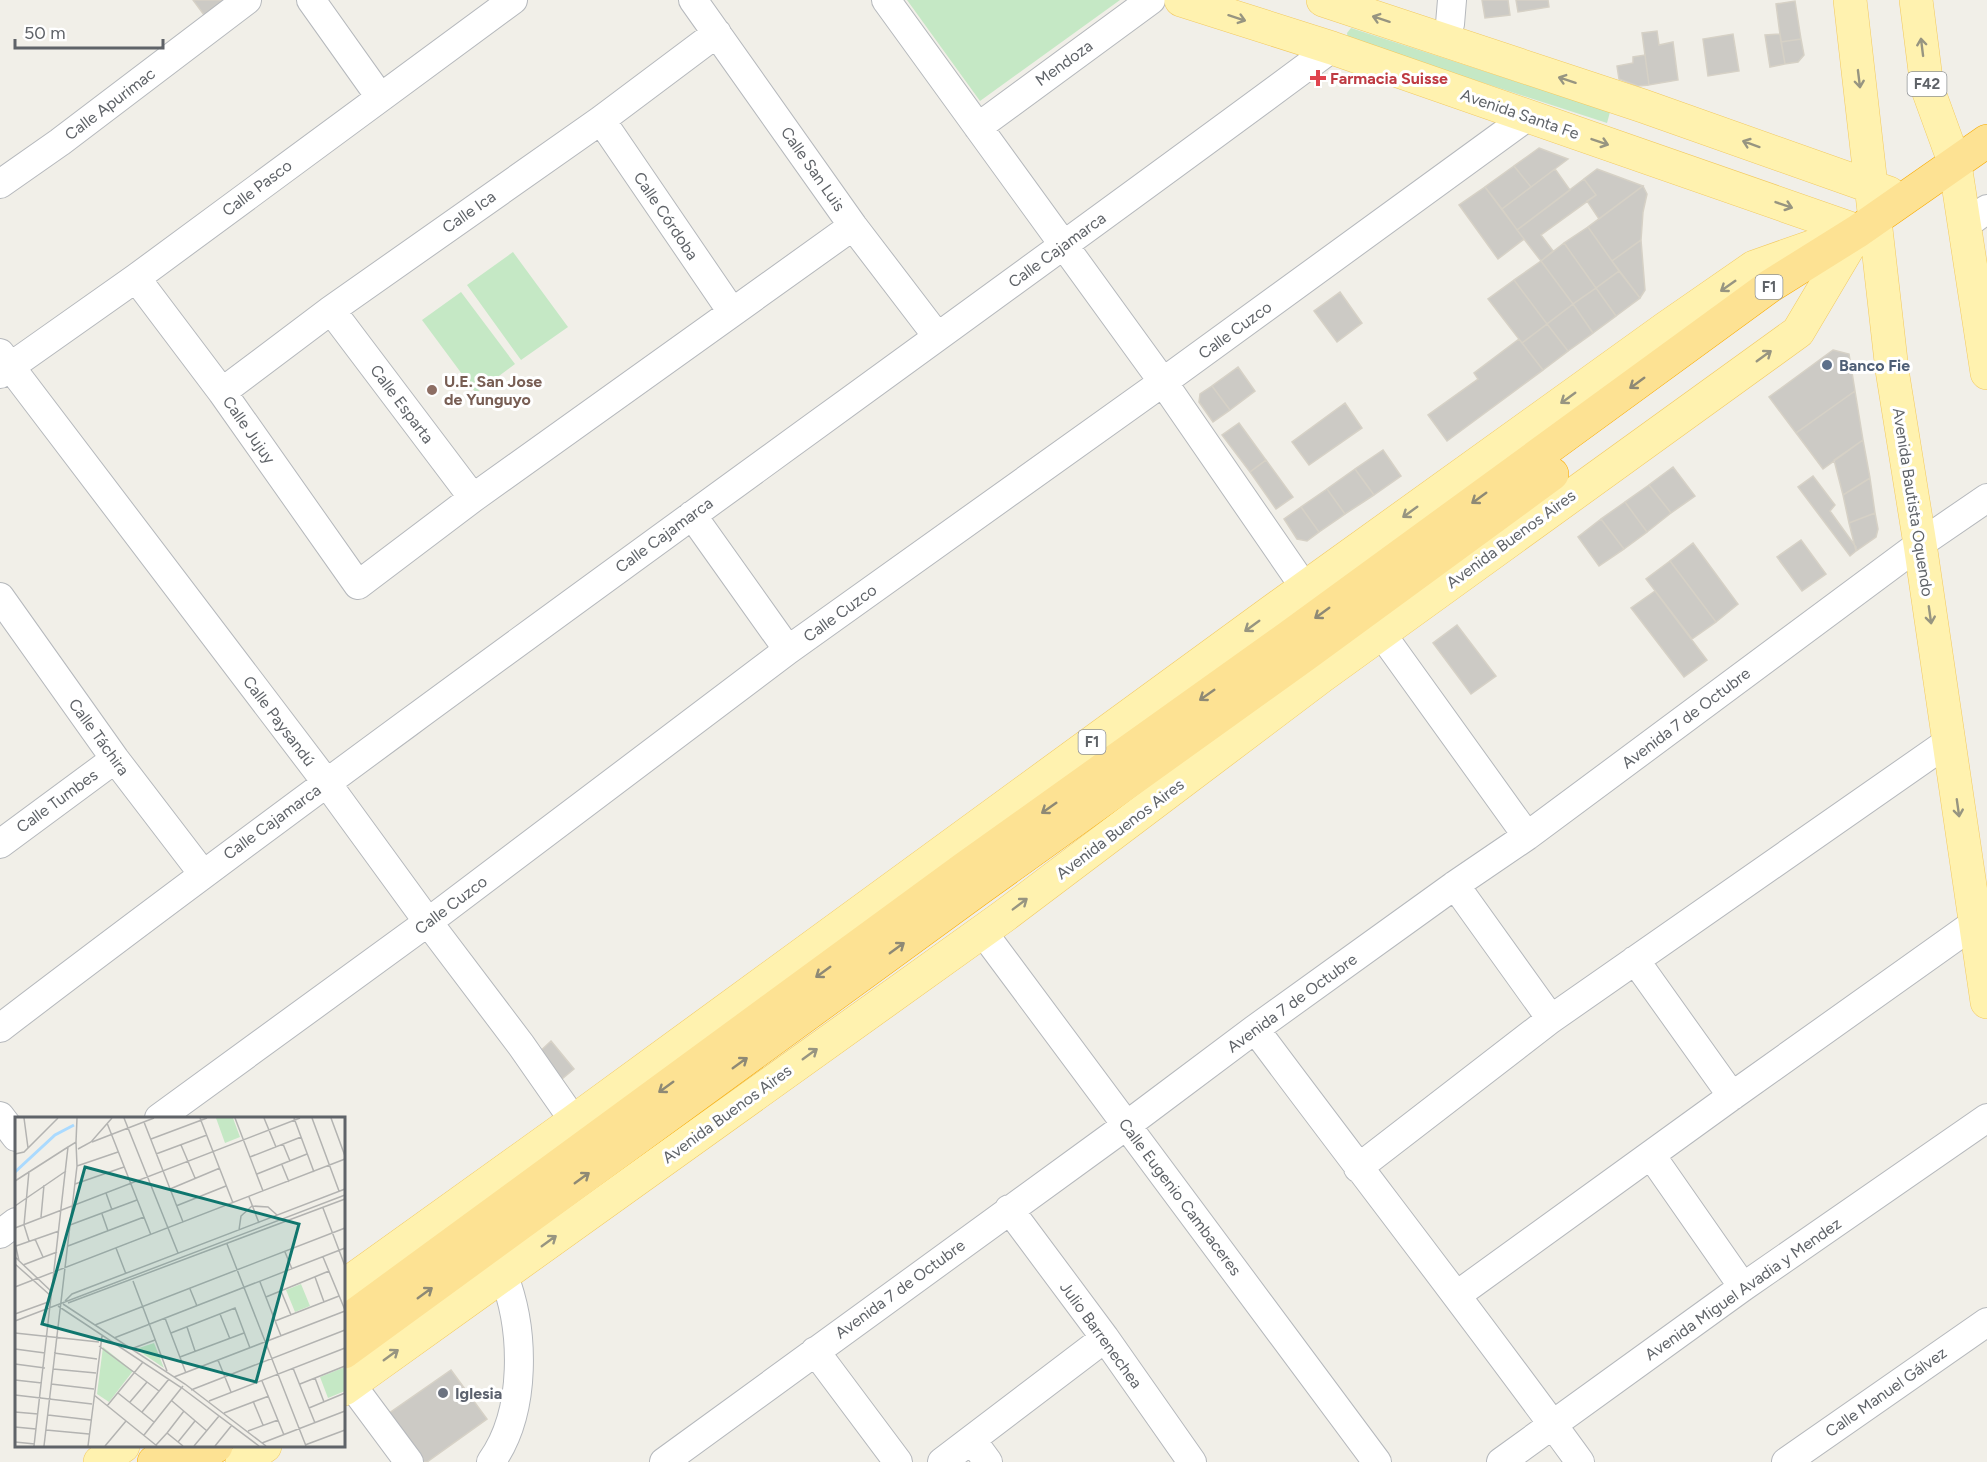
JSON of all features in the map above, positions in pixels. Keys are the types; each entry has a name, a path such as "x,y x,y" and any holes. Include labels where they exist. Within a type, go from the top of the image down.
{"highway":[{"name":"Avenida Buenos Aires","path":"345,1322 965,867 1289,637 1742,306 1866,225 1987,141"},
{"name":"Avenida Buenos Aires","path":"345,1351 980,888 1306,654 1699,365 1786,300 1866,225"},
{"path":"154,1462 176,1447"},
{"path":"193,1462 215,1447"}],"main road":[{"name":"Avenida Santa Fe","path":"1181,0 1332,48 1527,117 1866,225"},
{"path":"1323,0 1643,106 1905,198"},
{"name":"Avenida Bautista Oquendo","path":"1850,0 1871,187 1866,225 1920,544 1987,1002"},
{"name":"F42","path":"1916,0 1927,87 1977,239 1987,374"},
{"name":"Avenida Buenos Aires","path":"345,1285 574,1121 948,846 1666,328 1754,267 1866,225"},
{"name":"Avenida Buenos Aires","path":"347,1387 982,931 1381,633 1798,332 1866,225"},
{"path":"100,1462 122,1447"},
{"path":"242,1462 264,1447"}],"street":[{"name":"Calle Apurimac","path":"0,184 60,142 247,0"},
{"path":"311,0 380,97"},
{"name":"Calle Pasco","path":"3,364 136,278 513,0"},
{"name":"Calle San Luis","path":"693,0 853,226 937,336"},
{"path":"886,0 1163,382 1305,588"},
{"name":"Mendoza","path":"978,127 1151,0"},
{"path":"1444,39 1450,24 1452,0"},
{"name":"Calle Ica","path":"222,392 331,310 601,120 717,33"},
{"name":"Calle Cajamarca","path":"0,1028 326,782 937,336 1064,246 1332,48"},
{"name":"Calle Cuzco","path":"162,1117 428,922 788,650 1163,382 1527,117"},
{"name":"Calle Córdoba","path":"601,120 732,312"},
{"path":"473,498 853,226"},
{"name":"Calle Jujuy","path":"136,278 222,392 358,585 473,498"},
{"name":"Calle Esparta","path":"331,310 473,498"},
{"name":"Calle Paysandú","path":"3,364 326,782 521,1045 574,1121"},
{"name":"Avenida 7 de Octubre","path":"664,1462 1255,1029 1527,836 1920,544 1987,498"},
{"path":"692,515 788,650"},
{"name":"Calle Táchira","path":"0,597 115,759 203,874"},
{"path":"1381,633 1527,836"},
{"path":"1358,1168 1551,1019 1948,742"},
{"name":"Calle Tumbes","path":"0,844 115,759"},
{"path":"1455,885 1551,1019"},
{"path":"1457,1295 1975,923"},
{"name":"Calle Eugenio Cambaceres","path":"982,931 1377,1462"},
{"path":"1635,960 1732,1096"},
{"path":"1255,1029 1358,1168 1457,1295 1580,1462"},
{"path":"0,1116 15,1136"},
{"name":"Avenida Miguel Avadia y Mendez","path":"1502,1462 1743,1287 1987,1118"},
{"path":"1651,1155 1743,1287"},
{"name":"Julio Barrenechea","path":"1009,1209 1105,1338 1192,1462"},
{"path":"0,1234 15,1223"},
{"path":"491,1462 502,1447 516,1405 518,1327 511,1293 503,1274"},
{"name":"Calle Manuel Gálvez","path":"1786,1462 1987,1323"},
{"path":"942,1462 980,1451 1105,1338"},
{"path":"815,1351 898,1462"},
{"path":"347,1387 409,1462"}],"green space":[{"path":"907,0 1120,0 980,101"},
{"path":"1351,28 1610,112 1607,123 1348,39 1347,33"},
{"path":"513,252 568,327 521,360 467,285"},
{"path":"461,292 515,364 476,393 422,320"}],"building":[{"path":"193,0 231,0 207,19"},
{"path":"1482,0 1508,0 1510,15 1485,18"},
{"path":"1516,0 1548,0 1549,7 1518,12"},
{"path":"1795,1 1801,39 1781,42 1776,4"},
{"path":"1657,31 1659,45 1673,42 1678,80 1649,85 1642,33"},
{"path":"1733,34 1739,71 1708,76 1703,39"},
{"path":"1780,34 1785,64 1770,67 1765,35"},
{"path":"1801,39 1804,55 1798,62 1785,64 1781,42"},
{"path":"1645,55 1649,85 1638,86 1619,79 1617,66 1633,63 1633,57"},
{"path":"1539,148 1568,159 1531,187 1514,166"},
{"path":"1514,166 1531,187 1502,209 1485,187"},
{"path":"1555,169 1570,190 1517,230 1502,209"},
{"path":"1597,169 1643,186 1599,219 1587,201 1596,195 1584,179"},
{"path":"1584,179 1596,195 1541,235 1553,251 1541,261 1517,230"},
{"path":"1643,186 1647,194 1641,240 1612,261 1588,227"},
{"path":"1485,187 1524,239 1498,259 1459,205"},
{"path":"1588,227 1619,271 1596,288 1564,243"},
{"path":"1641,240 1645,290 1640,298 1612,261"},
{"path":"1564,243 1596,288 1573,304 1541,261"},
{"path":"1541,261 1573,304 1547,324 1514,280"},
{"path":"1619,271 1640,298 1616,316 1596,288"},
{"path":"1514,280 1547,324 1522,343 1488,299"},
{"path":"1596,288 1616,316 1593,333 1573,304"},
{"path":"1340,292 1362,323 1337,342 1314,311"},
{"path":"1573,304 1593,333 1568,351 1547,324"},
{"path":"1547,324 1568,351 1543,370 1522,343"},
{"path":"1519,339 1543,370 1447,441 1428,415 1478,379 1474,373"},
{"path":"1833,350 1849,354 1855,391 1796,433 1769,397"},
{"path":"1238,367 1255,391 1230,410 1212,386"},
{"path":"1212,386 1230,410 1213,422 1199,402 1200,394"},
{"path":"1855,391 1863,440 1823,469 1796,433"},
{"path":"1345,403 1362,428 1309,465 1292,442"},
{"path":"1239,423 1266,460 1250,472 1222,435"},
{"path":"1863,440 1870,478 1843,495 1834,460"},
{"path":"1383,450 1401,476 1374,495 1355,469"},
{"path":"1266,460 1293,497 1276,509 1250,472"},
{"path":"1673,467 1695,496 1671,513 1649,485"},
{"path":"1355,469 1374,495 1345,514 1327,489"},
{"path":"1813,476 1835,505 1830,511 1856,547 1856,551 1850,556 1798,487"},
{"path":"1870,478 1875,513 1849,523 1843,495"},
{"path":"1649,485 1671,513 1647,532 1625,502"},
{"path":"1327,489 1345,514 1319,532 1301,507"},
{"path":"1625,502 1647,532 1624,549 1601,519"},
{"path":"1301,507 1319,532 1307,541 1297,539 1284,519"},
{"path":"1875,513 1878,529 1876,537 1856,551 1849,523"},
{"path":"1601,519 1624,549 1599,566 1578,537"},
{"path":"1801,540 1826,574 1802,591 1777,557"},
{"path":"1693,543 1738,604 1716,622 1670,561"},
{"path":"1670,561 1716,622 1692,639 1646,579"},
{"path":"1655,591 1707,660 1684,677 1631,608"},
{"path":"1457,625 1496,676 1471,694 1433,643"},
{"path":"551,1041 574,1069 556,1084 535,1056"},
{"name":"Iglesia","path":"451,1370 487,1419 427,1462 418,1462 385,1416"}],"place":[{"name":"Farmacia Suisse","path":"1318,78"},
{"name":"Banco Fie","path":"1827,365"},
{"name":"U.E. San Jose de Yunguyo","path":"432,390"},
{"name":"Iglesia","path":"443,1393"}]}
